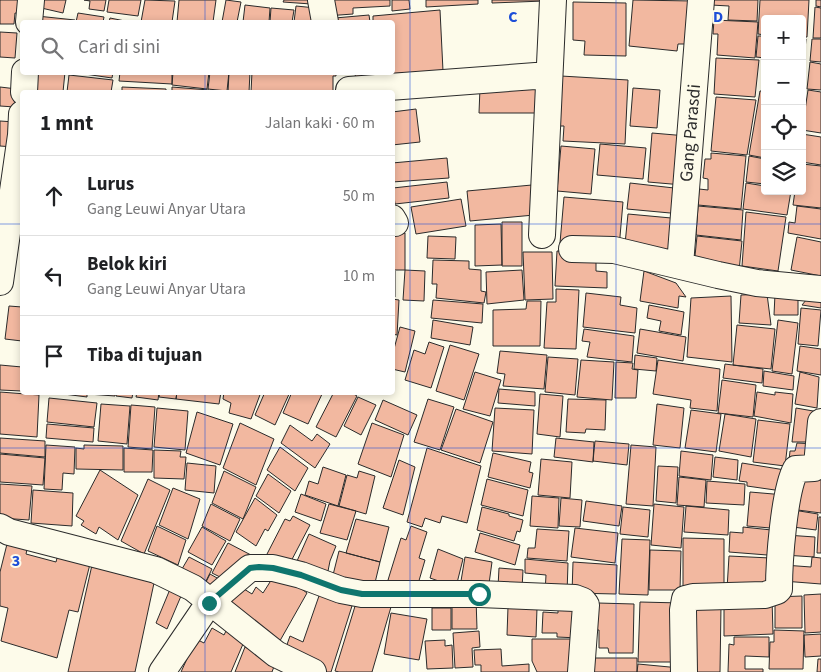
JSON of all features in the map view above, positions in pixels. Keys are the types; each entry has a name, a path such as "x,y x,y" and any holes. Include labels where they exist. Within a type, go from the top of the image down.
{"street":[{"path":"28,20 31,0"},
{"path":"322,0 325,20"},
{"path":"542,235 552,0"},
{"name":"Gang Parasdi","path":"680,265 701,0"},
{"path":"24,90 25,75"},
{"path":"347,85 549,75"},
{"path":"0,282 20,142"},
{"path":"572,249 614,250 718,275 757,282 821,289"},
{"path":"684,672 682,610 685,599 693,596 765,595 779,589 785,513 791,478 796,469 814,468 817,464 821,422"},
{"path":"0,527 9,532 156,570 193,588 209,603 276,654 313,672"},
{"path":"162,672 209,603 250,568 259,567 273,568 301,575 341,590 362,594 479,594 575,598 583,601 586,605 581,672"}],"building":[{"path":"0,0 23,0 22,14 15,13 14,24 0,24"},
{"path":"38,0 66,0 63,13 37,7"},
{"path":"84,0 106,0 104,11 89,9 90,1"},
{"path":"109,0 141,0 138,16 107,12"},
{"path":"145,0 175,1 172,20 141,20"},
{"path":"179,0 216,0 213,20 177,20"},
{"path":"226,0 241,2 237,20 222,20"},
{"path":"284,0 311,0 311,4 283,2"},
{"path":"326,0 390,0 390,6 353,8 353,14 326,16"},
{"path":"392,0 409,0 410,9 392,11"},
{"path":"426,0 478,0 478,4 426,7"},
{"path":"492,0 544,0 544,1 492,3"},
{"path":"633,0 693,1 690,44 678,44 677,51 629,46"},
{"path":"711,0 758,0 757,21 728,20 729,6 711,5"},
{"path":"760,0 809,0 807,37 806,15 761,15 761,34 758,34"},
{"path":"816,0 821,0 821,7 816,6"},
{"path":"573,2 626,3 626,56 584,55 585,41 573,40"},
{"path":"245,5 270,8 269,20 243,20"},
{"path":"296,6 316,8 315,20 294,20"},
{"path":"815,7 821,8 821,38 813,38"},
{"path":"271,8 294,10 292,20 270,20"},
{"path":"440,10 443,71 395,73 395,20 373,20 373,16"},
{"path":"78,13 104,17 103,20 76,20"},
{"path":"369,15 370,20 336,20 335,18"},
{"path":"37,16 75,20 36,20"},
{"path":"714,20 758,22 755,58 717,55 718,34 713,34"},
{"path":"0,32 17,33 15,58 0,57"},
{"path":"758,36 761,36 761,58 756,57"},
{"path":"812,39 821,39 821,62 810,61"},
{"path":"716,58 759,60 755,97 714,94"},
{"path":"810,62 821,64 821,90 807,89"},
{"path":"30,75 65,75 63,90 28,90"},
{"path":"69,75 113,80 111,90 67,90"},
{"path":"92,75 112,75 112,78"},
{"path":"120,75 172,75 172,84 119,81"},
{"path":"173,75 209,75 207,89 172,85"},
{"path":"210,75 229,75 227,90 208,89"},
{"path":"229,75 250,75 249,90 228,90"},
{"path":"252,75 336,75 333,76 333,90 251,90"},
{"path":"355,75 372,75 373,81 356,84"},
{"path":"561,76 628,80 625,144 563,141 564,126 558,126"},
{"path":"0,87 17,89 15,107 0,106"},
{"path":"122,87 166,89 166,90 122,90"},
{"path":"172,87 209,90 172,90"},
{"path":"480,88 537,88 537,113 479,113"},
{"path":"633,88 660,90 657,128 630,126"},
{"path":"808,90 821,92 821,133 806,131"},
{"path":"760,91 761,91 761,157 749,155"},
{"path":"716,97 756,100 747,155 711,151"},
{"path":"416,109 420,142 395,145 395,112"},
{"path":"0,121 15,122 14,147 0,146"},
{"path":"652,133 687,136 683,185 648,182"},
{"path":"806,135 821,137 821,165 806,163"},
{"path":"600,144 646,148 643,179 597,175"},
{"path":"561,146 595,149 591,194 557,191"},
{"path":"711,153 746,156 741,209 698,205 699,189 708,190 708,179 703,178 705,159 711,159"},
{"path":"749,156 761,158 761,184 746,182"},
{"path":"447,158 449,178 395,182 395,163"},
{"path":"806,164 821,166 821,208 793,205 794,195 806,195"},
{"path":"447,182 449,198 395,204 395,188"},
{"path":"630,183 683,189 681,214 627,209"},
{"path":"746,183 761,185 761,195 790,195 787,215 743,209"},
{"path":"532,185 534,215 470,221 467,191"},
{"path":"564,197 623,202 619,248 560,243"},
{"path":"461,199 466,226 416,234 411,207"},
{"path":"698,206 743,210 741,240 696,235"},
{"path":"797,206 821,209 821,239 788,233 789,222 795,223"},
{"path":"746,212 786,217 778,271 742,266"},
{"path":"628,214 682,219 679,251 638,253 625,244"},
{"path":"502,222 522,222 522,266 502,266"},
{"path":"501,224 502,265 475,266 475,225"},
{"path":"395,233 405,233 405,270 395,270"},
{"path":"428,236 456,237 455,259 427,258"},
{"path":"697,236 742,241 739,271 694,266"},
{"path":"797,237 821,242 821,276 791,270"},
{"path":"557,251 579,252 596,259 596,271 607,272 607,288 555,286"},
{"path":"523,252 552,252 553,299 525,300"},
{"path":"433,260 469,261 469,269 481,270 481,291 486,292 484,303 436,298 437,284 432,284"},
{"path":"405,270 425,271 424,301 403,300"},
{"path":"522,270 524,300 487,304 486,272"},
{"path":"644,271 676,283 686,297 679,296 678,308 640,301"},
{"path":"556,289 579,290 576,349 544,348 547,302 556,302"},
{"path":"586,293 621,297 620,305 637,308 635,333 583,327"},
{"path":"798,293 798,315 774,315 775,294"},
{"path":"821,293 821,308 802,305 811,294"},
{"path":"767,294 771,325 739,323 741,295"},
{"path":"731,296 732,362 687,357 691,298"},
{"path":"395,299 399,300 397,335 395,335"},
{"path":"433,300 483,304 482,323 431,318"},
{"path":"527,301 541,301 540,346 493,346 493,310 526,309"},
{"path":"649,305 684,312 681,335 659,331 661,321 647,318"},
{"path":"9,306 20,307 20,341 5,339"},
{"path":"801,308 821,310 818,346 798,344"},
{"path":"433,320 473,327 470,345 431,338"},
{"path":"778,320 798,323 792,374 772,371"},
{"path":"737,325 775,329 771,369 733,365"},
{"path":"400,327 415,331 405,372 395,370 395,345"},
{"path":"584,329 634,336 632,362 587,357 590,342 582,341"},
{"path":"640,329 686,337 683,361 637,353"},
{"path":"429,342 444,347 431,388 405,380 414,350 425,354"},
{"path":"450,345 479,354 464,400 436,391"},
{"path":"800,346 821,349 821,375 797,371"},
{"path":"500,351 547,355 544,389 503,386 505,374 497,373"},
{"path":"635,355 657,358 656,371 634,369"},
{"path":"548,357 578,359 575,395 545,392"},
{"path":"581,360 614,362 612,400 577,397"},
{"path":"658,360 720,369 717,411 690,408 691,400 653,394"},
{"path":"616,362 633,363 632,369 638,370 636,398 615,398"},
{"path":"725,364 763,369 762,383 723,378"},
{"path":"0,365 20,367 20,391 0,390"},
{"path":"764,371 794,376 793,390 763,386"},
{"path":"475,372 501,380 490,416 463,409"},
{"path":"800,372 819,377 817,408 795,404"},
{"path":"722,380 756,385 753,417 718,413"},
{"path":"499,389 535,392 535,406 498,403"},
{"path":"0,392 39,395 37,437 0,434"},
{"path":"757,392 775,395 775,392 793,394 791,423 754,416"},
{"path":"540,394 563,396 560,437 537,434"},
{"path":"116,395 132,395 132,398"},
{"path":"136,395 159,395 158,400 136,397"},
{"path":"159,395 177,395 176,399 159,397"},
{"path":"177,395 220,395 219,404 176,399"},
{"path":"224,395 260,395 251,419 229,413 231,403 223,399"},
{"path":"264,395 289,395 275,425 255,415"},
{"path":"291,395 322,395 308,424 283,413"},
{"path":"332,395 357,396 336,437 316,427"},
{"path":"358,397 376,405 361,435 344,426"},
{"path":"49,398 97,403 94,427 47,422"},
{"path":"428,399 454,407 440,450 414,442"},
{"path":"568,399 606,400 605,430 586,429 585,433 566,432"},
{"path":"383,400 417,415 408,435 375,420"},
{"path":"101,404 130,406 127,444 98,441"},
{"path":"657,404 684,408 680,448 653,445"},
{"path":"131,405 155,407 152,449 128,447"},
{"path":"157,408 188,411 185,450 154,447"},
{"path":"495,408 534,410 532,454 492,451"},
{"path":"796,408 819,412 816,442 792,442"},
{"path":"456,409 493,422 480,463 441,450"},
{"path":"691,410 721,414 716,452 685,448"},
{"path":"197,412 233,424 220,465 186,453"},
{"path":"725,414 756,419 751,457 719,451"},
{"path":"758,420 790,424 785,466 753,462"},
{"path":"240,423 274,439 256,485 223,468"},
{"path":"372,423 404,435 391,477 358,464"},
{"path":"47,424 94,428 93,442 46,438"},
{"path":"290,425 312,441 317,434 330,444 315,468 281,443"},
{"path":"0,438 45,441 45,457 0,453"},
{"path":"556,438 594,442 593,462 554,457"},
{"path":"595,441 629,444 627,465 593,461"},
{"path":"797,443 816,444 812,462 789,461 790,451 795,451"},
{"path":"46,445 75,447 74,474 63,473 62,490 44,489"},
{"path":"84,445 123,446 123,470 76,469 76,448 84,449"},
{"path":"631,445 656,447 653,506 626,504"},
{"path":"280,447 308,468 295,491 267,470"},
{"path":"124,448 153,450 152,472 124,472"},
{"path":"427,448 481,466 467,523 442,516 440,523 425,518 422,527 407,522"},
{"path":"154,450 181,451 180,457 186,457 184,479 154,478"},
{"path":"681,451 713,455 711,480 679,476"},
{"path":"493,453 531,462 529,472 533,473 530,488 488,477"},
{"path":"0,454 45,458 43,485 0,482"},
{"path":"715,457 738,460 737,480 713,477"},
{"path":"541,459 572,462 570,498 538,495"},
{"path":"399,460 415,467 403,515 383,508"},
{"path":"187,463 216,466 214,493 185,490"},
{"path":"742,463 785,470 782,491 747,486 747,482 739,481"},
{"path":"658,466 678,467 676,503 656,501"},
{"path":"323,467 346,475 338,506 305,495 309,481 318,484"},
{"path":"100,470 138,495 118,540 99,527 96,534 81,525 84,521 76,516"},
{"path":"224,471 256,487 243,519 212,503"},
{"path":"359,471 375,476 366,514 339,506 347,475 357,478"},
{"path":"795,472 821,476 821,513 790,509"},
{"path":"268,474 291,491 279,513 256,496"},
{"path":"679,477 706,480 704,507 677,505"},
{"path":"148,479 170,490 144,554 121,541"},
{"path":"487,479 528,490 523,516 481,505"},
{"path":"707,481 745,484 744,505 706,503"},
{"path":"0,484 32,486 29,520 0,518"},
{"path":"173,488 200,499 188,539 159,525"},
{"path":"33,490 73,493 72,526 31,523"},
{"path":"750,492 785,495 782,529 747,526"},
{"path":"301,494 326,504 321,521 295,512"},
{"path":"532,496 559,498 558,528 530,526"},
{"path":"255,498 277,515 268,531 265,529 256,546 236,532"},
{"path":"561,498 582,500 580,527 559,526"},
{"path":"586,501 622,506 619,526 583,521"},
{"path":"211,504 240,519 230,541 202,526"},
{"path":"329,504 356,511 347,540 320,533"},
{"path":"654,504 684,507 681,548 651,545"},
{"path":"686,506 729,510 728,535 684,532"},
{"path":"482,507 523,520 520,532 517,531 514,541 477,530"},
{"path":"623,507 650,510 648,537 620,534"},
{"path":"787,509 818,514 816,530 785,526"},
{"path":"293,516 310,525 288,567 266,556 285,519 290,521"},
{"path":"819,517 821,517 821,553 817,553"},
{"path":"356,519 389,527 380,562 346,553"},
{"path":"157,526 186,540 178,565 148,551"},
{"path":"411,526 427,532 419,558 425,560 416,591 388,580 401,538 406,540"},
{"path":"202,527 226,541 212,565 188,552"},
{"path":"743,527 781,531 780,556 729,552 730,532 743,533"},
{"path":"575,528 618,533 615,563 571,557"},
{"path":"537,529 569,531 567,561 527,558 528,548 535,548"},
{"path":"480,533 520,545 515,565 475,552"},
{"path":"309,534 336,546 327,576 293,570"},
{"path":"786,535 815,537 814,557 784,555"},
{"path":"683,538 724,539 724,589 683,590"},
{"path":"622,539 650,540 648,595 619,594"},
{"path":"8,540 28,545 26,554 56,562 59,550 91,560 78,612 69,610 57,658 1,641 8,608 0,606 0,572"},
{"path":"228,543 251,555 243,571 230,582 212,573"},
{"path":"438,549 463,559 456,587 430,578"},
{"path":"650,550 681,551 680,590 649,590"},
{"path":"339,551 380,562 373,591 332,579"},
{"path":"729,556 770,558 775,590 727,589"},
{"path":"189,557 212,569 203,587 179,574"},
{"path":"465,557 492,562 488,591 460,587"},
{"path":"812,557 821,558 821,584 783,581 784,565 811,567"},
{"path":"525,559 568,563 567,594 545,593 546,575 525,573"},
{"path":"573,562 617,565 616,594 572,593"},
{"path":"92,565 154,583 135,672 68,672"},
{"path":"499,568 523,570 522,589 498,587"},
{"path":"277,571 307,593 277,646 221,611 236,584 252,594 256,587 263,593"},
{"path":"210,574 226,583 203,588"},
{"path":"173,582 184,589 167,629 156,623"},
{"path":"320,593 352,606 331,672 320,672 283,656 290,636 303,642"},
{"path":"821,594 821,632 805,633 804,595"},
{"path":"802,596 802,628 775,628 775,597"},
{"path":"369,598 391,607 372,672 335,671 356,603"},
{"path":"452,598 476,598 477,629 452,629"},
{"path":"724,598 772,598 773,634 724,636"},
{"path":"640,602 681,603 681,662 638,662"},
{"path":"598,603 634,604 633,653 609,653 608,648 599,648 599,630 591,630"},
{"path":"686,606 721,606 720,672 686,672"},
{"path":"508,607 537,608 536,637 507,635"},
{"path":"432,608 451,608 451,630 432,630"},
{"path":"558,609 580,610 579,638 557,637 557,633 542,633 543,612 558,613"},
{"path":"391,613 427,619 419,660 384,654"},
{"path":"228,627 246,637 231,672 181,672 196,639 204,643 212,628 224,635"},
{"path":"774,630 804,631 803,669 769,669 770,642 774,642"},
{"path":"479,631 480,647 472,648 473,667 455,668 453,633"},
{"path":"821,634 821,656 805,657 804,635"},
{"path":"734,637 769,637 769,657 745,656 745,669 763,669 763,672 728,672 729,644 734,645"},
{"path":"532,639 580,639 579,672 537,672 532,661"},
{"path":"445,640 445,646 452,645 453,668 427,669 425,641"},
{"path":"245,647 276,661 272,672 235,672"},
{"path":"501,649 502,666 529,664 529,672 481,672 481,665 475,665 474,650"},
{"path":"594,658 637,658 637,672 585,672"},
{"path":"818,659 821,659 821,672 817,672"},
{"path":"638,664 680,668 680,672 637,672"}],"route":[{"path":"209,603 250,568 259,567 273,568 301,575 341,590 362,594 479,594"}]}
